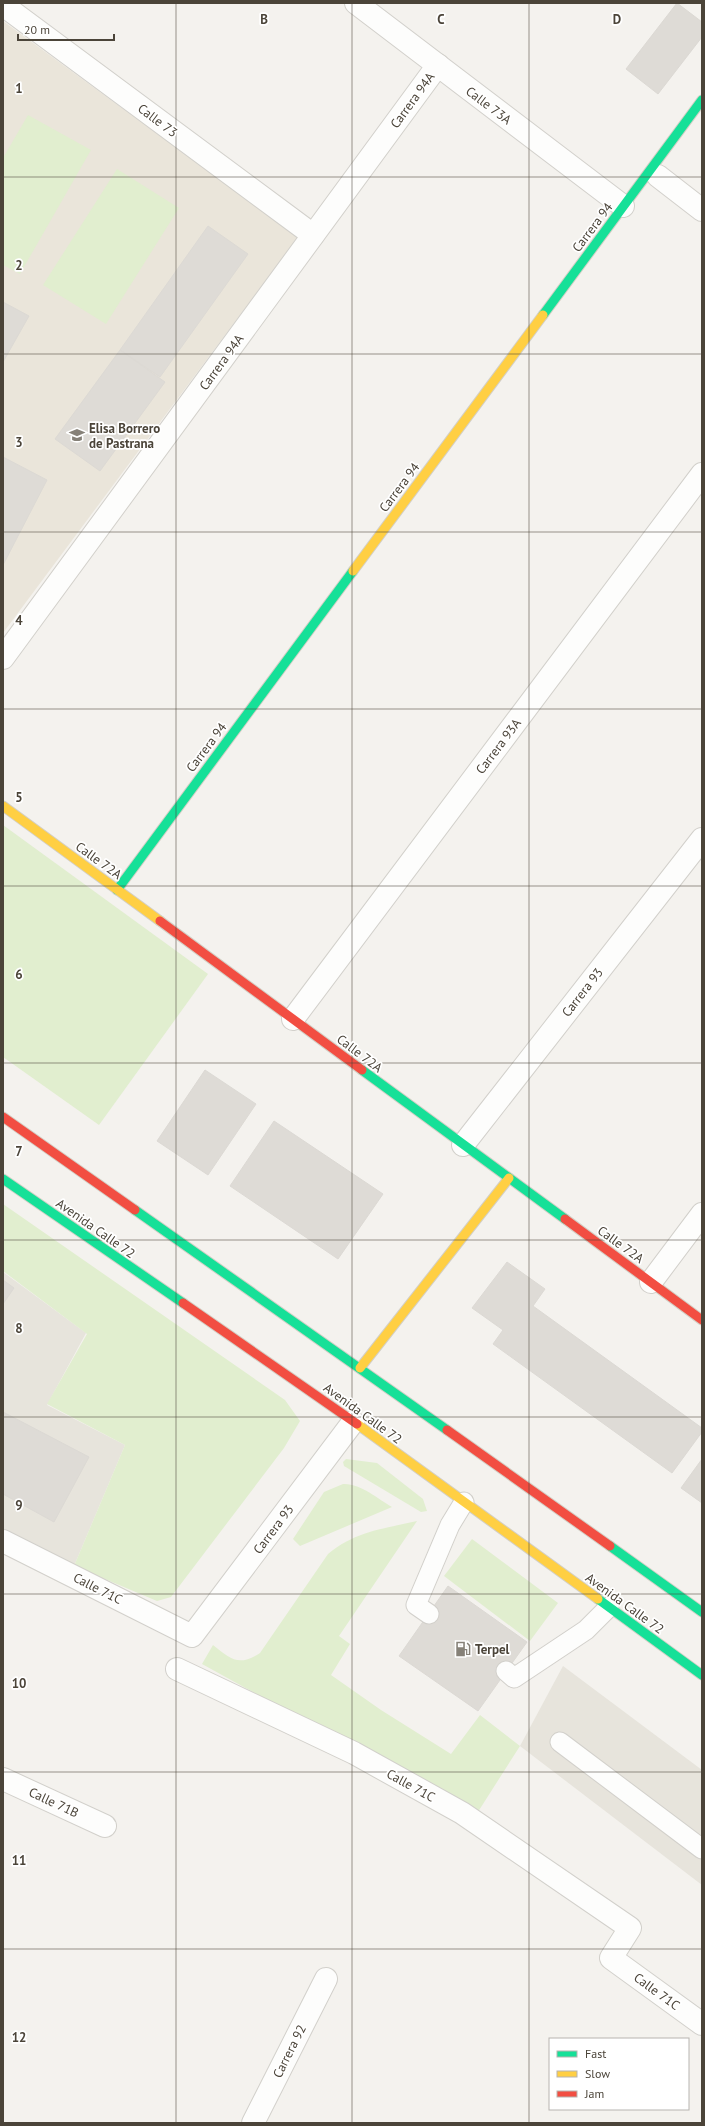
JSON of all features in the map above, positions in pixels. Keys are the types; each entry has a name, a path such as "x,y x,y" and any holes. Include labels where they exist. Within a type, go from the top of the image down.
{"street":[{"name":"Calle 73A","path":"356,3 623,206"},
{"name":"Calle 73","path":"3,5 313,236"},
{"name":"Carrera 94A","path":"3,658 438,65"},
{"name":"Carrera 94","path":"117,890 702,100"},
{"path":"658,176 702,210"},
{"name":"Carrera 93A","path":"293,1019 702,474"},
{"name":"Calle 72A","path":"3,806 702,1320"},
{"name":"Carrera 93","path":"463,1145 702,839"},
{"path":"3,1117 360,1368 702,1612"},
{"path":"360,1368 509,1178"},
{"name":"Avenida Calle 72","path":"3,1179 354,1422 702,1675"},
{"path":"651,1282 702,1214"},
{"name":"Carrera 93","path":"192,1636 354,1422"},
{"name":"Calle 71C","path":"3,1541 192,1636"},
{"name":"Calle 71C","path":"177,1669 354,1753 462,1813 630,1928 611,1958 702,2024"},
{"name":"Calle 71B","path":"3,1779 105,1826"},
{"name":"Carrera 92","path":"253,2123 326,1979"}],"lane":[{"path":"428,1614 416,1604 450,1525 464,1502"},
{"path":"506,1672 514,1678 586,1630 610,1607"},
{"path":"560,1742 702,1849"}],"shaded area":[{"name":"Elisa Borrero de Pastrana","path":"3,21 298,237 3,633"},
{"path":"3,1272 86,1333 47,1405 125,1445 74,1566 3,1529"},
{"path":"563,1666 702,1770 702,1885 520,1746"}],"green space":[{"path":"28,115 91,150 20,274 3,265 3,158"},
{"path":"117,169 179,208 106,324 43,285"},
{"path":"3,825 208,974 99,1125 3,1057"},
{"path":"3,1204 285,1400 300,1421 284,1448 171,1597 157,1601 74,1566 125,1445 47,1404 87,1334 3,1271"},
{"path":"346,1459 377,1463 423,1499 427,1511 421,1512 344,1466 343,1462"},
{"path":"343,1484 356,1486 369,1492 392,1507 300,1546 293,1539 324,1492"},
{"path":"417,1521 339,1636 350,1644 331,1675 381,1710 451,1754 480,1715 520,1746 476,1815 202,1664 213,1645 235,1660 246,1660 260,1653 328,1554 349,1540 370,1532"},
{"path":"472,1539 558,1603 530,1641 444,1576"}],"building":[{"path":"677,3 702,22 702,37 658,94 626,69"},
{"path":"208,226 248,254 160,377 120,350"},
{"path":"3,302 29,316 3,362"},
{"path":"120,350 165,382 100,471 55,439"},
{"path":"3,457 47,480 3,565"},
{"path":"205,1070 256,1104 208,1175 157,1141"},
{"path":"274,1121 383,1194 338,1259 230,1186"},
{"path":"507,1262 545,1289 533,1306 702,1428 702,1432 672,1473 493,1344 503,1330 472,1308"},
{"path":"3,1280 14,1288 3,1304"},
{"path":"3,1412 89,1457 54,1522 3,1494"},
{"path":"702,1459 702,1503 681,1488"},
{"name":"Terpel","path":"448,1586 527,1642 478,1711 399,1656"}],"traffic: fast":[{"path":"543,315 702,100"},
{"path":"117,890 353,571"},
{"path":"362,1070 565,1219"},
{"path":"3,1179 183,1303"},
{"path":"135,1210 447,1430"},
{"path":"610,1546 702,1612"},
{"path":"598,1599 702,1675"}],"traffic: slow":[{"path":"353,571 543,315"},
{"path":"3,806 160,921"},
{"path":"360,1368 509,1178"},
{"path":"357,1424 598,1599"}],"traffic: jam":[{"path":"160,921 362,1070"},
{"path":"3,1117 135,1210"},
{"path":"565,1219 702,1320"},
{"path":"183,1303 357,1424"},
{"path":"447,1430 610,1546"}],"place":[{"name":"Elisa Borrero de Pastrana","path":"77,435"},
{"name":"Terpel","path":"463,1649"}]}
